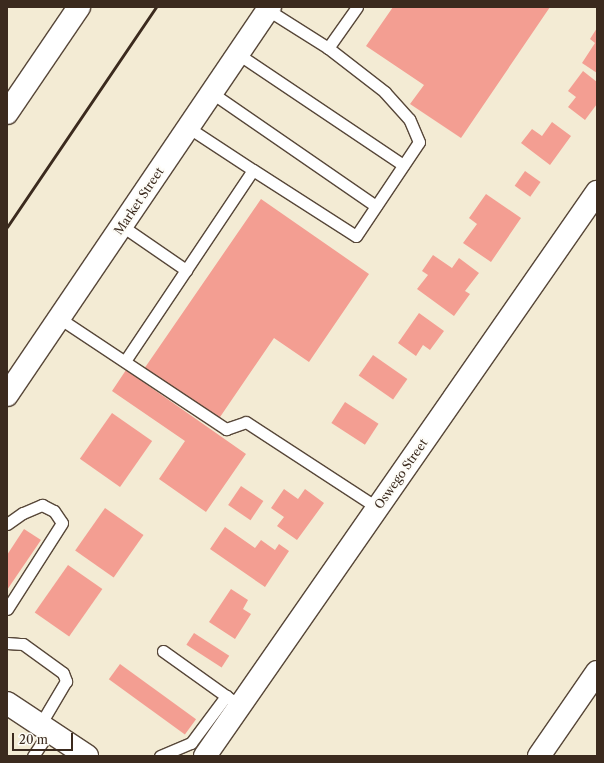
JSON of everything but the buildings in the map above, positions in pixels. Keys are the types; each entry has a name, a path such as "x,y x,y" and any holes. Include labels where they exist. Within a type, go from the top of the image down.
{"street":[{"path":"7,113 79,7"},
{"name":"Market Street","path":"7,395 269,9"},
{"name":"Oswego Street","path":"205,756 233,701 378,508 597,192"},
{"path":"539,756 597,672"},
{"path":"7,703 87,756"}],"lane":[{"path":"328,48 357,7"},
{"path":"189,128 356,236 419,142 410,119 385,92 328,48 269,9"},
{"path":"238,54 403,165"},
{"path":"212,93 376,206"},
{"path":"125,362 253,170"},
{"path":"122,226 186,270"},
{"path":"59,318 226,429 246,422 378,508"},
{"path":"7,524 23,513 42,505 54,511 62,523 7,609"},
{"path":"7,643 23,644 63,673 66,681 33,756"},
{"path":"160,756 191,743 233,701 163,651"}],"railway":[{"path":"7,227 156,7"}]}
